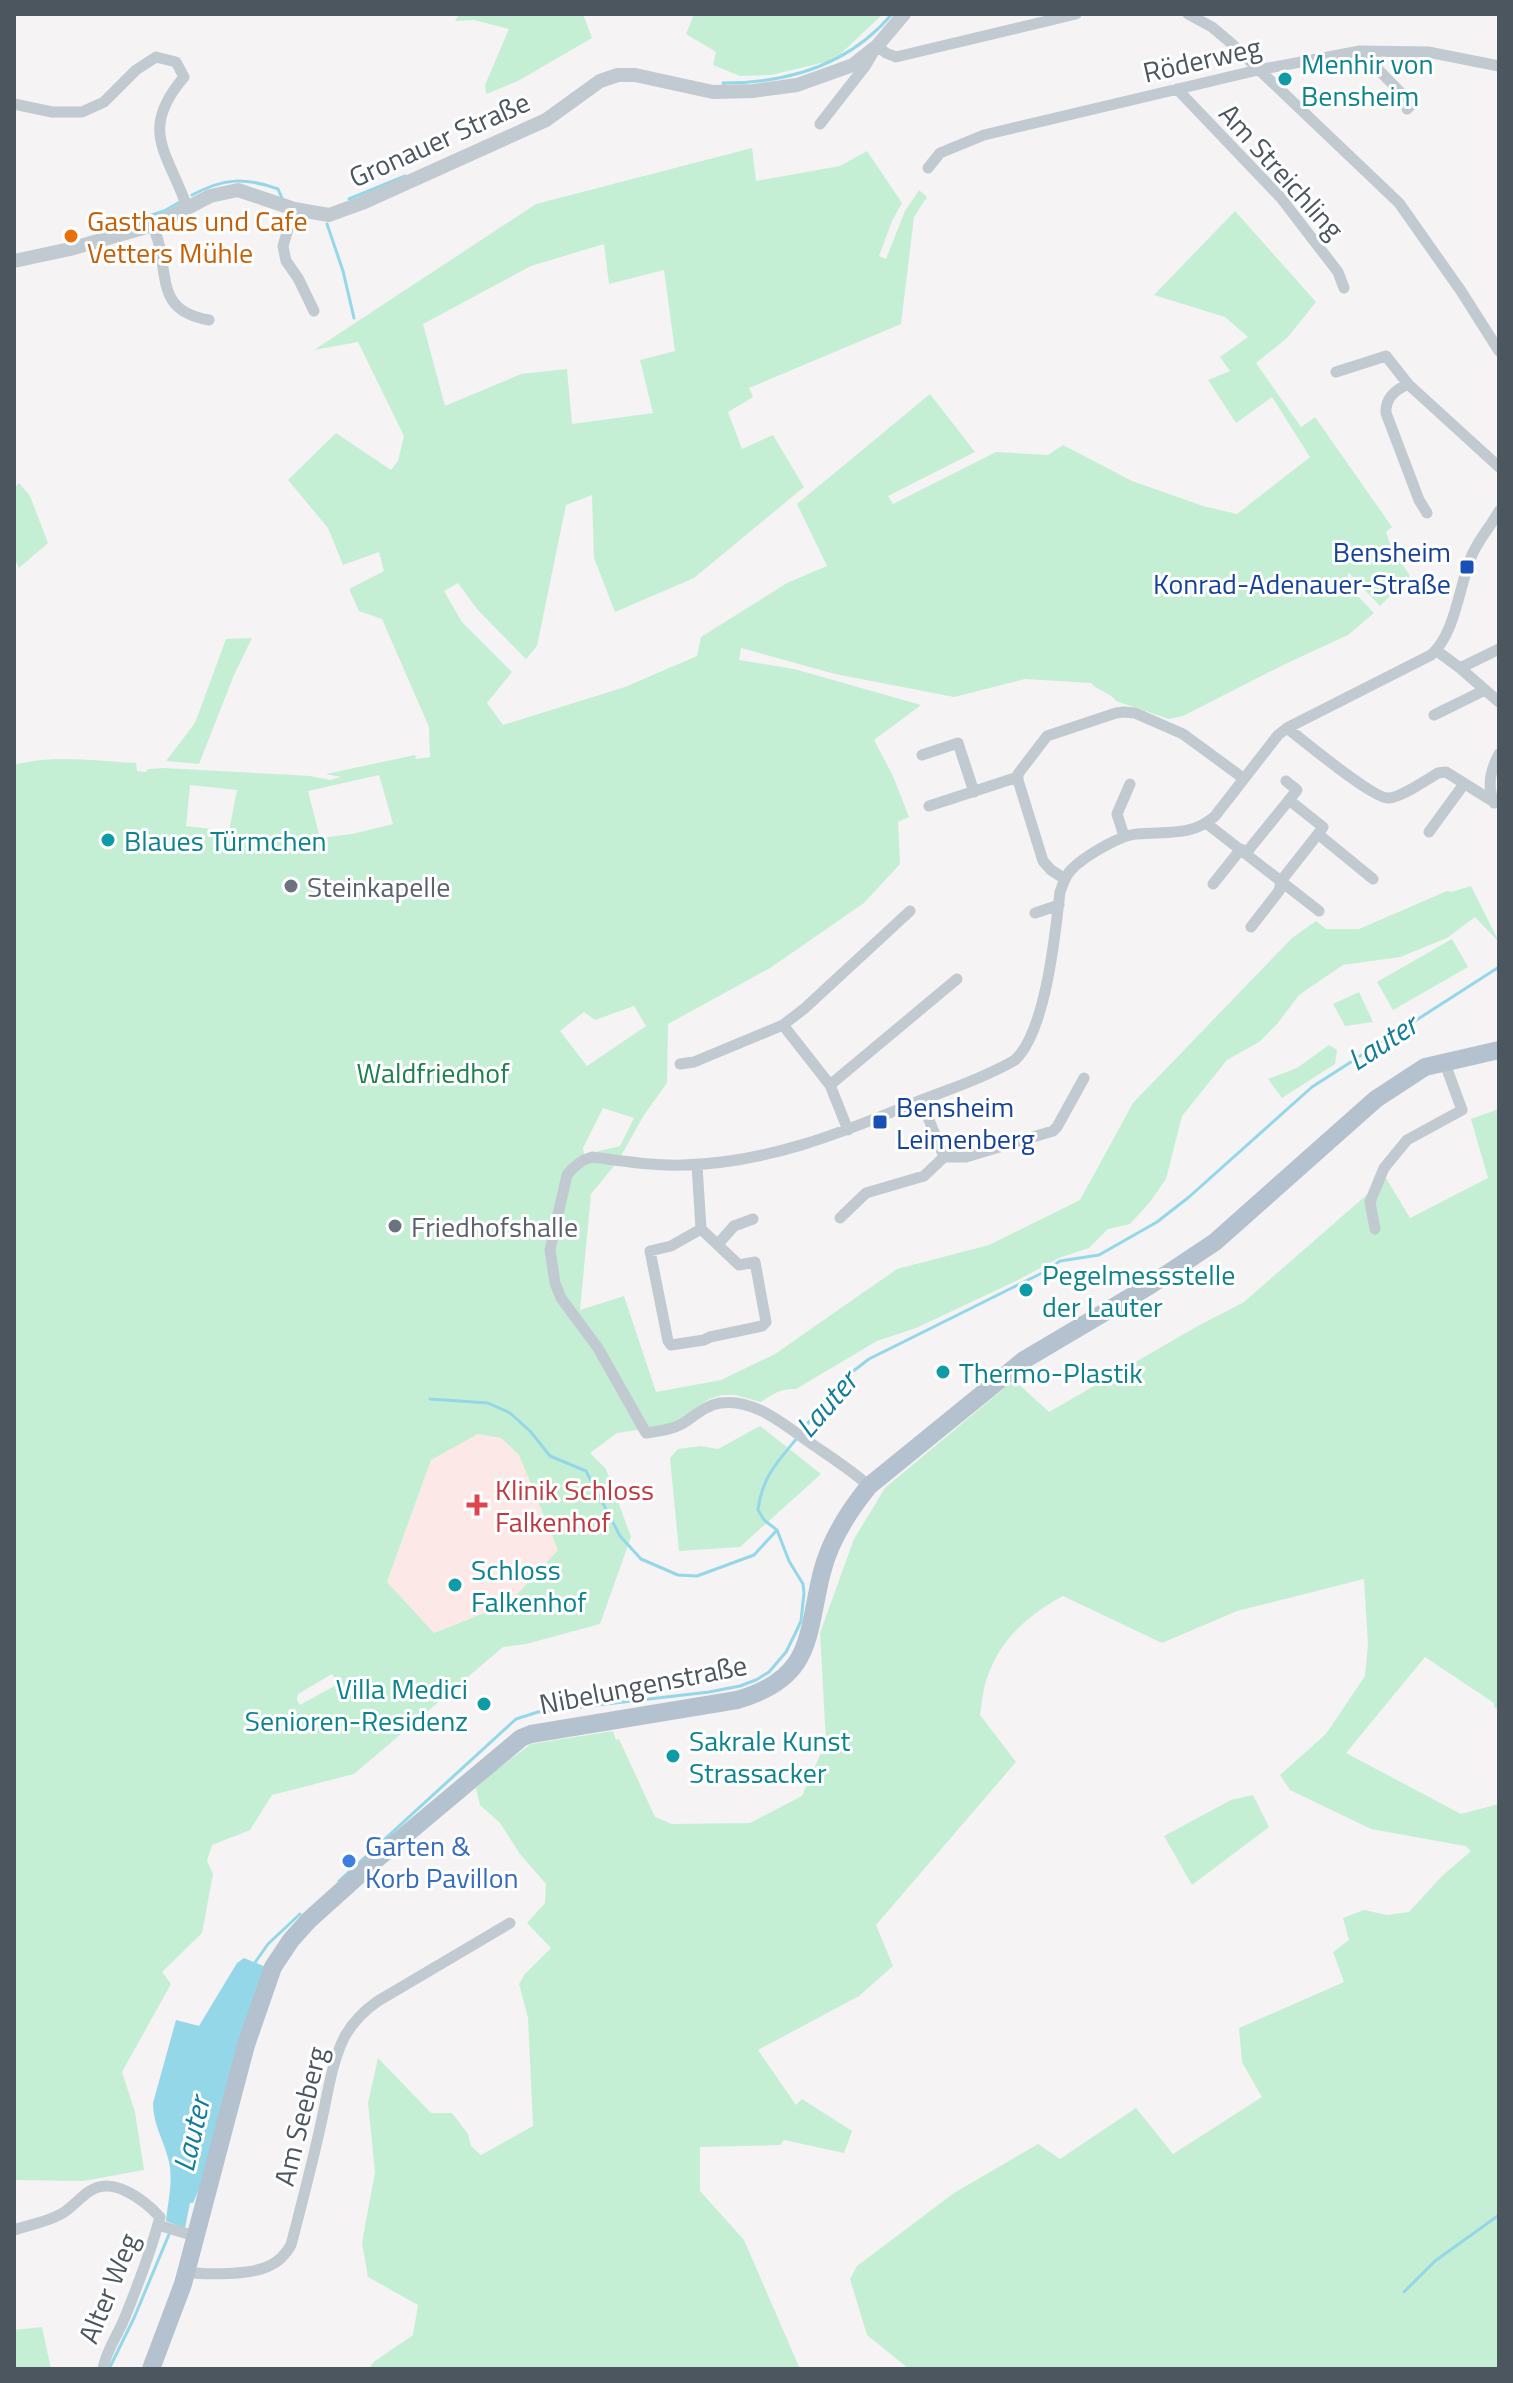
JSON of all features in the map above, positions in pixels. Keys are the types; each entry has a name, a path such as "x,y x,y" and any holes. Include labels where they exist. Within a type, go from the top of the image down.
{"main road":[{"name":"Nibelungenstraße","path":"151,2369 186,2272 190,2234 255,2015 273,1967 309,1920 521,1738 737,1700 766,1690 782,1679 803,1654 822,1572 836,1535 869,1486 1032,1353 1161,1279 1215,1242 1376,1099 1425,1067 1499,1050"}],"street":[{"name":"Gronauer Straße","path":"14,261 70,249 153,225 210,196 238,190 294,209 329,215 546,120 600,81 611,77 635,75 713,92 797,85 853,65 877,46 904,14"},
{"path":"820,124 877,46 896,57 1076,14"},
{"path":"1188,14 1222,35 1399,203 1499,351"},
{"path":"1360,51 1412,104 1407,109"},
{"name":"Röderweg","path":"928,168 940,153 984,135 1258,70 1360,51 1428,52 1499,66"},
{"path":"14,104 52,112 82,112 104,102 136,70 156,57 176,62 184,77 164,104 160,133 162,149 187,207"},
{"name":"Am Streichling","path":"1177,89 1281,198 1338,272 1344,288"},
{"path":"294,209 283,246 286,261 314,311"},
{"path":"153,225 171,300 192,317 209,320"},
{"path":"1336,372 1386,356 1408,384 1499,467"},
{"path":"1408,384 1390,397 1386,413 1419,500 1427,513"},
{"path":"869,1486 759,1409 736,1403 718,1403 697,1412 682,1424 646,1433 598,1348 561,1298 555,1283 550,1250 567,1175 574,1166 592,1157 697,1165 771,1154 848,1130 1015,1060 1027,1048 1050,975 1065,879 1080,862 1124,836 1186,832 1206,823 1287,728 1437,651 1447,633 1467,567 1499,511"},
{"path":"1460,668 1499,649"},
{"path":"1437,651 1499,702"},
{"path":"1434,715 1485,690"},
{"path":"929,806 1018,777 1047,736 1124,712 1135,713 1183,734 1243,778"},
{"path":"1287,728 1384,799 1446,772 1496,804"},
{"path":"922,755 958,743 974,792"},
{"path":"1496,804 1490,792 1490,775 1499,754"},
{"path":"1018,777 1043,861 1065,879"},
{"path":"1213,884 1297,790 1286,781"},
{"path":"1124,836 1117,814 1130,784"},
{"path":"1429,832 1464,784"},
{"path":"1251,927 1279,891 1281,881 1323,827 1289,800"},
{"path":"1206,823 1319,911"},
{"path":"1318,834 1373,879"},
{"path":"1035,913 1059,905"},
{"path":"680,1064 694,1062 783,1025 910,911"},
{"path":"830,1085 957,979"},
{"path":"783,1025 830,1085 848,1130"},
{"path":"1375,1229 1370,1202 1384,1168 1407,1140 1462,1110 1444,1061"},
{"path":"840,1218 866,1193 924,1176 944,1157 966,1157 1053,1131 1084,1078"},
{"path":"921,1100 944,1157"},
{"path":"697,1165 701,1229 739,1265 755,1262 766,1322 762,1326 671,1345 650,1251 671,1246 701,1229"},
{"path":"718,1244 734,1226 753,1219"},
{"name":"Am Seeberg","path":"186,2272 202,2275 264,2269 286,2254 291,2245 333,2071 344,2038 367,2008 510,1923"},
{"path":"14,2230 61,2214 91,2189 105,2186 119,2187 150,2207 160,2217 160,2225 190,2234"},
{"name":"Alter Weg","path":"103,2369 160,2225"}],"shaded area":[{"name":"Klinik Schloss Falkenhof","path":"478,1434 501,1438 519,1455 558,1550 509,1603 434,1633 387,1583 431,1460"}],"green space":[{"path":"459,14 583,14 592,38 518,81 486,94 485,85 509,29 474,20 455,21"},
{"path":"694,14 883,14 834,60 771,75 740,76 713,65 716,52 686,34"},
{"name":"Waldfriedhof","path":"752,148 756,181 840,166 867,151 902,203 879,256 886,259 905,211 919,190 927,197 914,217 901,324 749,388 753,397 728,412 742,449 773,435 804,487 694,578 615,612 594,558 592,495 566,505 537,646 526,659 477,609 458,583 444,591 462,622 512,672 487,703 503,725 625,687 697,656 701,637 787,583 827,566 797,504 930,394 975,452 888,496 893,504 996,452 1048,455 1063,445 1132,481 1203,506 1237,514 1310,457 1272,397 1236,423 1208,380 1230,371 1220,357 1248,337 1225,317 1154,295 1235,211 1316,302 1288,337 1256,363 1301,427 1315,417 1392,527 1386,532 1391,547 1410,576 1380,606 1348,572 1348,586 1374,613 1348,635 1183,716 1169,719 1116,701 1091,683 1025,679 954,697 835,674 741,648 739,660 794,669 921,705 874,740 893,776 909,817 898,822 900,864 864,903 770,968 668,1024 667,1083 644,1115 618,1161 591,1194 580,1310 624,1296 656,1392 721,1380 775,1354 897,1269 989,1245 1080,1200 1133,1103 1292,938 1316,921 1326,929 1359,929 1447,891 1471,886 1499,942 1475,917 1447,938 1400,957 1343,965 1299,995 1259,1042 1227,1060 1182,1116 1166,1179 1150,1202 1130,1224 1108,1229 1089,1248 1059,1258 916,1328 877,1341 796,1389 781,1391 761,1402 735,1395 709,1399 678,1421 666,1426 617,1433 590,1453 606,1469 631,1537 600,1624 503,1647 354,1774 272,1795 250,1830 212,1845 207,1861 213,1874 202,1933 162,1972 171,1984 122,2072 135,2112 144,2170 83,2181 14,2180 14,765 59,759 91,760 136,763 137,771 146,772 148,769 163,768 310,776 330,780 341,777 326,774 415,755 416,759 430,757 429,727 382,619 359,611 349,589 384,571 379,552 343,565 328,528 288,480 336,433 391,470 398,461 404,436 358,342 314,350 536,204","holes":["604,244 609,284 664,270 675,351 640,360 653,413 572,424 567,369 521,374 445,406 423,324 531,266","379,775 393,824 320,838 308,791","190,785 237,790 229,831 186,826","634,1006 646,1026 587,1066 560,1031 584,1012 595,1020","603,1108 634,1118 620,1146 585,1158 583,1148","478,1434 501,1438 519,1455 558,1550 509,1603 434,1633 387,1582 431,1460","332,1674 338,1684 300,1705 298,1694"]},
{"path":"19,483 30,496 48,543 19,568 14,557 14,488"},
{"path":"252,638 199,764 166,761 195,723 226,639"},
{"path":"1452,939 1468,967 1393,1010 1377,982"},
{"path":"1359,992 1373,1022 1345,1026 1333,1004"},
{"path":"1329,1045 1337,1050 1335,1064 1282,1098 1268,1079 1297,1068"},
{"path":"1499,1109 1499,1710 1494,1703 1425,1657 1346,1753 1461,1814 1499,1804 1499,2369 909,2369 867,2335 850,2279 857,2266 954,2193 1038,2144 1060,2159 1136,2108 1173,2154 1262,2097 1242,2062 1239,2028 1344,1982 1333,1952 1349,1940 1343,1918 1364,1910 1387,1915 1409,1912 1442,1876 1471,1851 1465,1846 1371,1829 1290,1790 1280,1775 1326,1734 1365,1676 1368,1645 1364,1579 1237,1611 1162,1643 1063,1596 1027,1620 1000,1651 987,1678 980,1715 1016,1762 876,1925 893,1966 859,1996 758,2050 796,2105 802,2099 852,2131 844,2153 784,2140 780,2145 700,2147 700,2191 744,2240 800,2369 368,2369 413,2335 418,2305 368,2277 362,2243 375,2172 368,2103 378,2058 431,2113 452,2113 468,2134 471,2146 481,2155 533,2126 528,2018 519,1984 551,1948 527,1923 545,1903 546,1884 520,1854 500,1823 480,1805 476,1788 531,1744 613,1731 655,1817 672,1824 750,1823 802,1796 826,1742 820,1633 854,1539 885,1488 1014,1380 1049,1412 1244,1302 1386,1178 1410,1218 1488,1178 1471,1119"},
{"path":"760,1426 821,1474 740,1547 679,1551 670,1458 678,1449 700,1446 718,1449"},
{"path":"1253,1795 1269,1827 1192,1885 1164,1836 1231,1800"},
{"path":"42,2327 51,2369 14,2369 14,2330"}],"water":[{"path":"244,1958 266,1967 201,2185 193,2203 190,2203 185,2228 166,2221 170,2166 156,2125 153,2103 176,2020 199,2026 237,1963"}],"waterway":[{"path":"724,86 723,83 771,79 816,68 857,46 892,14"},
{"path":"349,199 405,176"},
{"path":"192,195 225,182 245,181 278,189 282,198"},
{"path":"103,231 164,211 180,202"},
{"path":"327,224 343,271 354,318"},
{"name":"Lauter","path":"802,1431 839,1382 869,1359 1044,1272 1060,1261 1099,1255 1157,1222 1312,1087 1499,967"},
{"path":"430,1399 488,1403 510,1413 550,1456 586,1471 620,1536 641,1559 678,1575 697,1576 754,1555 777,1530"},
{"name":"Lauter","path":"339,1881 516,1719 538,1712 709,1692 740,1686 769,1672 786,1652 801,1621 804,1593 803,1584 789,1561 777,1530 764,1520 758,1510 767,1479 798,1437"},
{"name":"Lauter","path":"254,1964 268,1944 300,1914"},
{"path":"1404,2292 1435,2261 1499,2215"},
{"name":"Lauter","path":"109,2369 170,2232"}],"place":[{"name":"Menhir von Bensheim","path":"1285,79"},
{"name":"Gasthaus und Cafe Vetters Mühle","path":"71,236"},
{"name":"Bensheim Konrad-Adenauer-Straße","path":"1467,567"},
{"name":"Blaues Türmchen","path":"108,840"},
{"name":"Steinkapelle","path":"291,886"},
{"name":"Bensheim Leimenberg","path":"880,1122"},
{"name":"Friedhofshalle","path":"395,1226"},
{"name":"Pegelmessstelle der Lauter","path":"1026,1290"},
{"name":"Thermo-Plastik","path":"943,1372"},
{"name":"Klinik Schloss Falkenhof","path":"477,1505"},
{"name":"Schloss Falkenhof","path":"455,1585"},
{"name":"Villa Medici Senioren-Residenz","path":"484,1704"},
{"name":"Sakrale Kunst Strassacker","path":"673,1756"},
{"name":"Garten & Korb Pavillon","path":"349,1861"}]}
